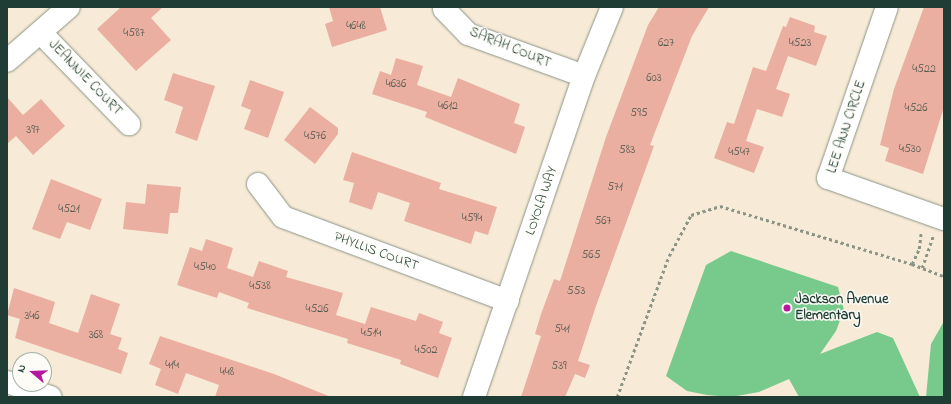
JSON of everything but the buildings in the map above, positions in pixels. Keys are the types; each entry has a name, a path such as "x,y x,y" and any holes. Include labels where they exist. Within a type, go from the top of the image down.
{"street":[{"path":"7,61 41,33 68,7"},
{"name":"LOYOLA WAY","path":"474,397 584,76 612,7"},
{"name":"LEE ANN CIRCLE","path":"888,7 828,178 938,227"},
{"name":"SARAH COURT","path":"444,9 468,34 584,76"},
{"name":"JEANNIE COURT","path":"41,33 129,124"},
{"name":"PHYLLIS COURT","path":"258,184 283,217 508,301"},
{"path":"7,382 50,397"}],"path":[{"path":"617,397 669,256 691,215 720,206 912,264 944,276"},
{"path":"922,268 938,227"},
{"path":"912,264 919,249 921,232"}],"green space":[{"path":"731,251 838,287 844,310 836,331 820,354 877,332 893,338 920,397 799,397 789,379 759,392 731,397 707,395 687,391 666,376 706,265"},
{"path":"943,323 944,397 926,397 931,344"}],"place":[{"name":"Jackson Avenue Elementary","path":"787,308"}]}
